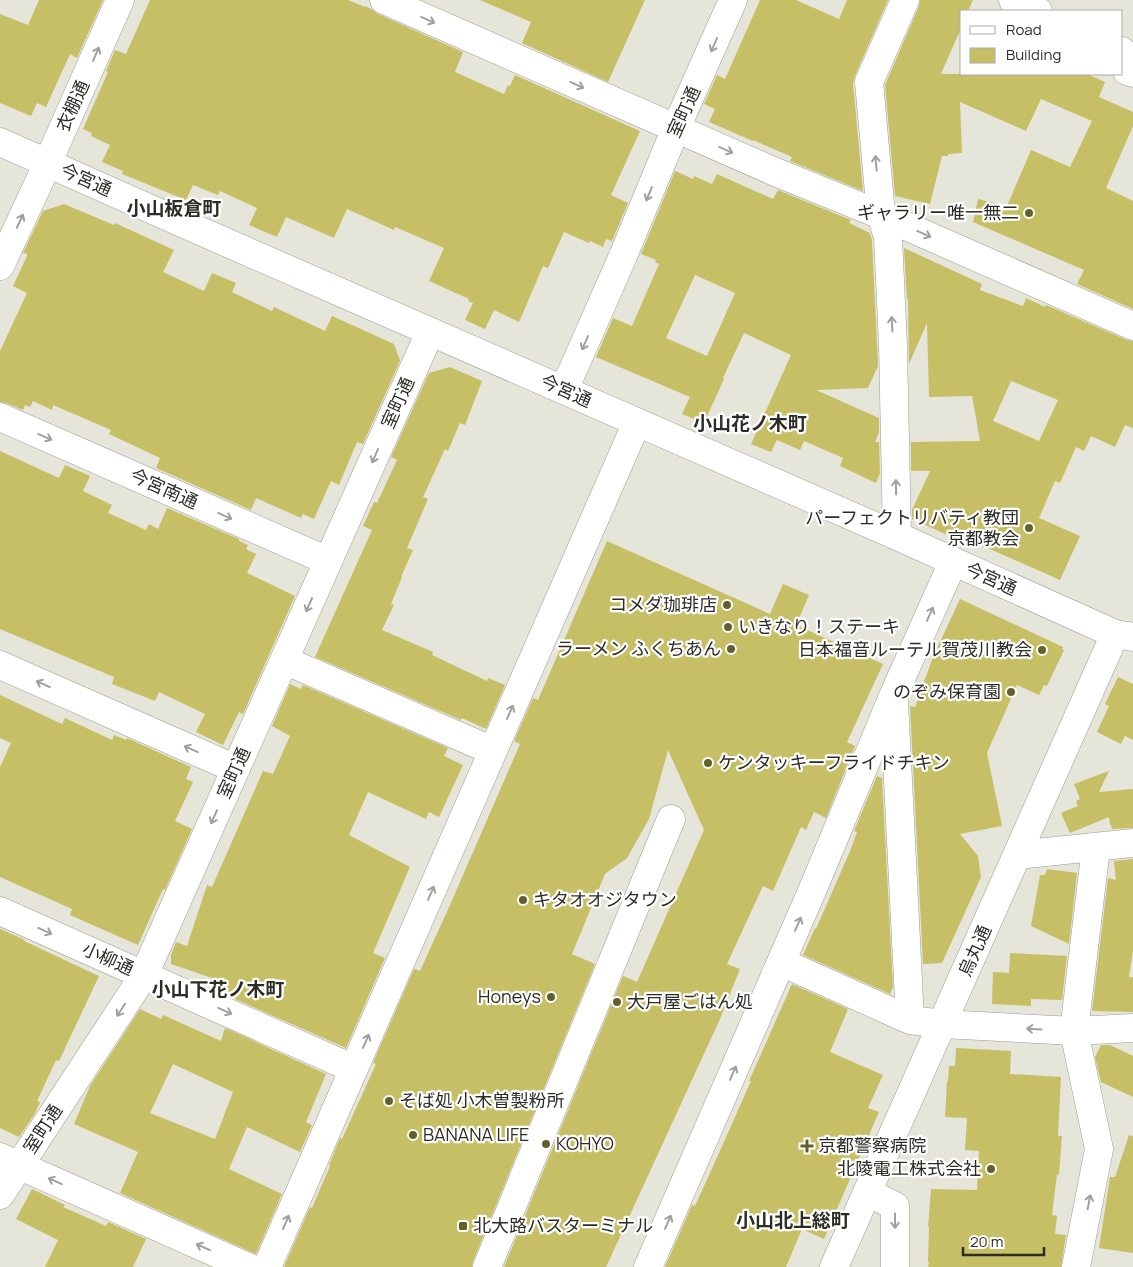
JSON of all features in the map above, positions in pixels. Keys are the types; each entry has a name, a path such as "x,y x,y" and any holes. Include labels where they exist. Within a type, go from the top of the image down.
{"street":[{"name":"衣棚通","path":"0,266 120,0"},
{"path":"384,0 773,171 881,215 1133,326"},
{"name":"室町通","path":"564,390 623,256 676,128 734,0"},
{"path":"897,536 893,345 888,238 881,215 869,82 906,0"},
{"path":"1013,0 1036,10"},
{"path":"1123,55 1127,71 1133,73"},
{"name":"今宮通","path":"0,142 953,562 1124,635"},
{"name":"室町通","path":"0,1195 10,1161 144,975 430,332"},
{"name":"今宮南通","path":"0,417 328,562"},
{"path":"267,1267 637,422"},
{"path":"648,1267 812,891 894,694 953,562"},
{"name":"烏丸通","path":"834,1267 1017,855 1124,635"},
{"path":"284,660 493,751"},
{"path":"0,665 236,769"},
{"path":"894,694 910,1020"},
{"path":"487,1267 671,818"},
{"path":"1017,855 1133,843"},
{"path":"1076,1267 1099,1149 1074,1031 1096,847"},
{"name":"小柳通","path":"0,911 354,1069"},
{"path":"781,962 910,1020 943,1024 1074,1031 1133,1028"},
{"path":"10,1161 248,1267"},
{"path":"867,1192 895,1206 895,1267"}],"building":[{"path":"39,0 103,0 77,58 70,54 46,107 37,103 31,116 0,103 0,14 28,25"},
{"path":"150,0 348,0 365,6 378,14 463,52 455,72 504,94 515,75 640,131 611,195 628,203 612,241 606,239 603,247 564,232 548,268 543,266 519,322 494,310 485,329 465,320 473,303 468,301 469,299 429,281 444,248 395,227 394,230 347,209 334,238 286,217 277,237 249,225 257,208 220,191 218,195 193,185 186,200 122,174 123,171 102,162 110,145 91,136 92,133 83,129 108,72 106,71 115,50 126,54"},
{"path":"480,0 645,0 608,82 522,43 531,22"},
{"path":"760,0 796,0 839,19 847,0 888,0 853,83 863,191 790,161 792,157 709,122 715,109 704,104 717,75 725,79"},
{"path":"920,0 973,0 968,10 960,10 960,31 941,74 1089,75 1105,82 1099,97 1133,112 1133,126 1106,188 1133,201 1133,309 1077,284 1084,270 973,222 978,199 1007,206 1031,150 1070,167 1092,121 1041,99 1026,131 960,102 962,153 942,156 930,204 895,196 885,85"},
{"path":"675,171 693,179 694,176 712,184 717,174 773,199 778,190 851,220 849,223 870,233 872,240 878,366 868,388 816,390 879,418 879,432 875,442 879,442 880,473 876,483 840,466 843,458 804,441 800,450 777,440 771,452 751,444 791,355 744,333 704,423 682,414 690,397 596,357 613,318 632,326 659,264 655,262 656,260 641,254","holes":["695,275 735,293 707,356 666,338"]},
{"path":"64,204 114,225 115,223 174,250 163,272 204,291 212,273 236,283 232,292 272,311 274,307 325,331 332,316 394,344 400,361 363,444 357,442 339,485 331,481 314,519 303,514 301,518 256,498 251,510 156,468 160,458 109,434 111,430 53,405 52,410 33,401 30,407 25,405 23,410 0,402 0,351 27,293 13,286 27,256 27,254 23,253 43,211"},
{"path":"904,248 982,284 980,290 1023,306 1026,298 1133,341 1133,428 1125,425 1115,447 1091,436 1084,451 1076,447 1060,483 1055,481 1039,518 1080,536 1060,580 956,534 954,538 912,519 912,510 930,471 911,471 911,442 980,441 972,396 929,397 927,323 909,364 908,297 907,300","holes":["1011,381 1058,400 1039,441 993,421"]},
{"path":"450,367 482,381 465,425 460,423 448,451 445,449 423,497 428,499 407,548 413,550 391,604 394,605 382,630 433,652 432,655 487,681 488,678 505,685 486,729 315,657 372,530 363,526 374,502 377,503 397,460 391,457 429,373"},
{"path":"0,451 59,478 65,465 90,476 83,491 112,505 108,513 146,530 149,524 158,529 167,508 239,539 239,541 248,545 246,549 256,554 247,573 295,596 243,714 239,712 223,745 196,732 205,714 159,692 155,701 112,684 114,677 0,629"},
{"name":"キタオオジタウン","path":"607,541 770,614 783,584 809,595 796,625 883,664 847,742 855,746 826,818 814,812 806,830 801,827 773,891 763,886 727,964 740,969 720,1019 606,1267 504,1267 623,976 637,982 704,830 668,750 649,819 627,858 605,874 572,954 595,964 472,1267 284,1267 310,1207 312,1208 340,1138 342,1139 376,1064 373,1063 414,969 420,971 450,905 520,744 514,741 533,698 538,700"},
{"path":"960,599 1063,647 1062,649 1064,650 1047,686 1044,685 1039,695 1017,685 987,753 1002,826 960,834 978,856 981,877 942,963 923,964 910,706 915,707 933,657"},
{"path":"1118,677 1133,684 1133,740 1125,736 1121,744 1097,732 1109,706 1105,704"},
{"path":"290,684 301,689 303,685 448,748 444,756 463,765 439,817 429,812 426,819 368,792 349,835 410,867 373,953 385,958 346,1048 235,999 236,994 215,987 218,980 171,964 171,955 176,942 187,946 207,885 212,887 263,771 273,774 290,736 272,726"},
{"path":"0,695 62,724 65,718 112,740 114,735 126,740 127,738 191,767 186,779 193,782 175,821 192,829 138,945 70,915 72,909 0,877 0,767 11,743 0,738"},
{"path":"1109,771 1099,792 1133,789 1133,828 1112,829 1109,817 1070,833 1061,813 1078,806 1076,801 1080,799 1074,784"},
{"path":"877,776 882,778 893,987 890,994 803,955 850,851 857,832 854,831"},
{"path":"1133,859 1133,950 1129,977 1133,977 1133,1012 1092,1011 1108,878 1116,880 1114,861"},
{"path":"1047,869 1077,873 1069,944 1031,926 1040,875 1045,875"},
{"path":"0,929 99,976 59,1061 56,1060 37,1101 40,1102 34,1115 19,1137 0,1128"},
{"path":"1010,953 1067,956 1062,1000 1031,999 1031,1006 992,1004 993,972 1009,973"},
{"path":"792,984 848,1009 830,1052 883,1075 868,1108 879,1112 824,1239 802,1229 786,1267 665,1267 692,1205 695,1206 723,1144"},
{"path":"140,1009 161,1019 163,1015 221,1041 225,1028 326,1074 306,1122 312,1125 300,1152 247,1127 229,1169 282,1194 256,1254 120,1193 138,1152 74,1124 90,1086","holes":["173,1064 233,1092 215,1139 150,1113"]},
{"path":"1101,1045 1110,1045 1133,1056 1133,1097 1101,1082 1095,1057"},
{"path":"956,1048 1011,1051 1010,1074 1061,1077 1058,1136 1062,1136 1059,1175 1057,1174 1052,1215 1057,1216 1055,1234 1066,1235 1061,1267 928,1267 928,1227 931,1189 977,1190 979,1151 965,1150 967,1118 945,1117 949,1066 955,1066"},
{"path":"1129,1135 1133,1136 1133,1253 1099,1248 1110,1177 1115,1177"},
{"path":"32,1189 65,1205 63,1207 106,1226 108,1222 146,1239 133,1267 45,1267 58,1240 16,1219"}],"place":[{"name":"ギャラリー唯一無二","path":"1029,213"},
{"name":"パーフェクトリバティ教団 京都教会","path":"1029,528"},
{"name":"コメダ珈琲店","path":"727,605"},
{"name":"いきなり！ステーキ","path":"728,627"},
{"name":"ラーメン ふくちあん","path":"731,649"},
{"name":"日本福音ルーテル賀茂川教会","path":"1042,650"},
{"name":"のぞみ保育園","path":"1011,692"},
{"name":"ケンタッキーフライドチキン","path":"708,763"},
{"name":"キタオオジタウン","path":"523,900"},
{"name":"Honeys","path":"551,997"},
{"name":"大戸屋ごはん処","path":"617,1002"},
{"name":"そば処 小木曽製粉所","path":"389,1101"},
{"name":"BANANA LIFE","path":"413,1135"},
{"name":"KOHYO","path":"546,1144"},
{"name":"京都警察病院","path":"807,1146"},
{"name":"北陵電工株式会社","path":"991,1169"},
{"name":"北大路バスターミナル","path":"463,1226"}],"district":[{"name":"小山板倉町","path":"174,208"},
{"name":"小山花ノ木町","path":"750,423"},
{"name":"小山下花ノ木町","path":"218,989"},
{"name":"小山北上総町","path":"793,1220"}]}
